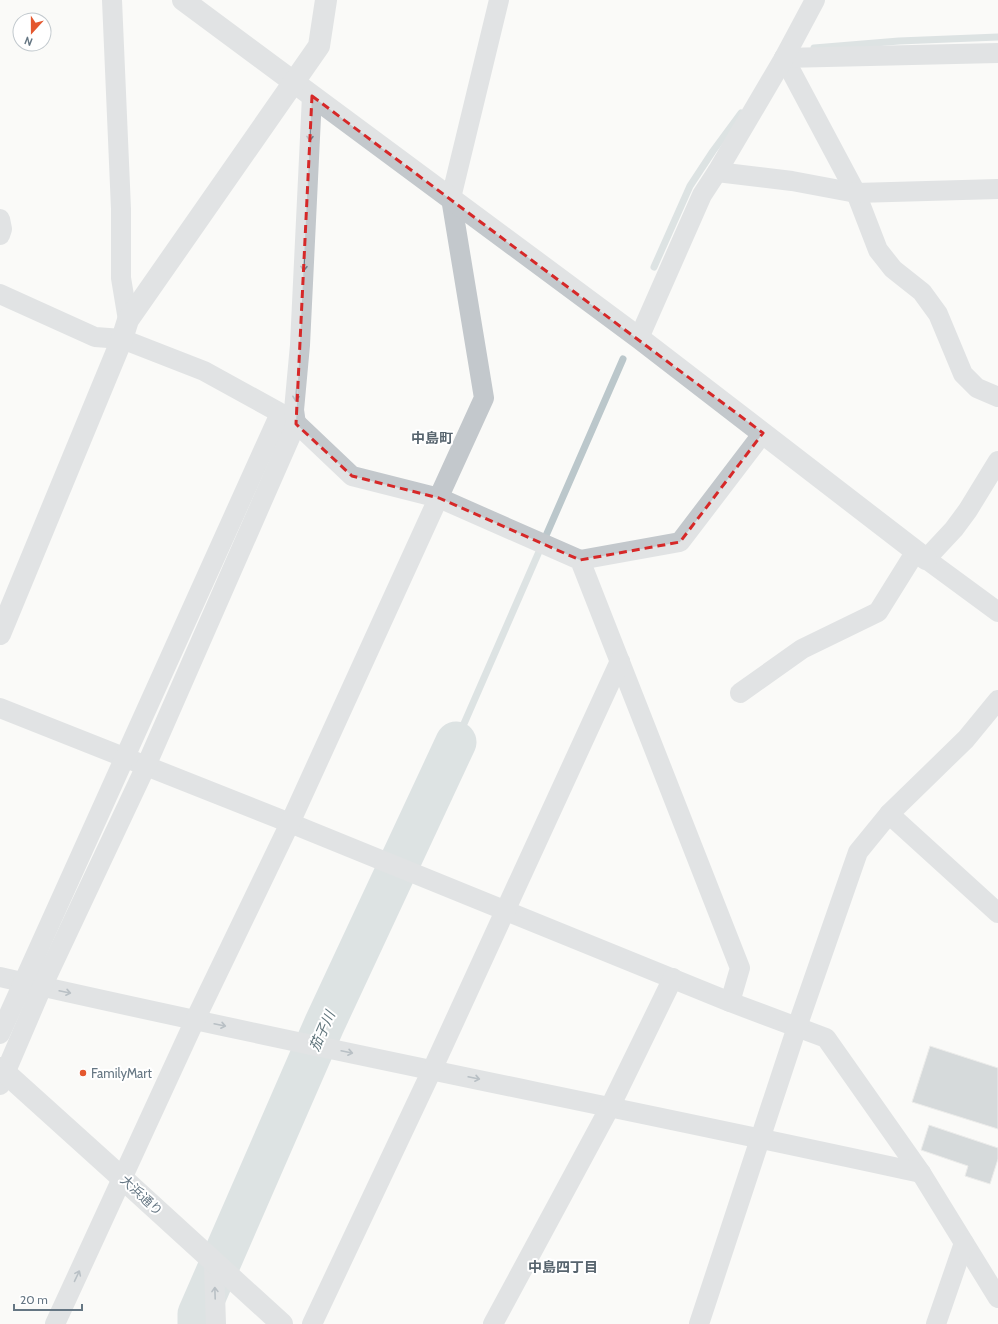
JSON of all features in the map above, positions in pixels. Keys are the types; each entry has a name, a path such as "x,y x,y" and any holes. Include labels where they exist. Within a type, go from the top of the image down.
{"street":[{"path":"112,0 121,209 121,278 125,329"},
{"path":"183,0 639,338 921,555 998,612"},
{"path":"0,634 125,329 319,46 326,0"},
{"path":"54,1324 195,1020 290,823 484,398 451,198 499,0"},
{"path":"639,338 702,195 784,58 815,0"},
{"path":"784,58 998,53"},
{"path":"784,58 856,193 878,250 893,269 922,292 938,314 963,374 977,388 998,397"},
{"path":"2,1076 42,987 146,766 287,418 294,410 300,344 312,96"},
{"path":"717,172 792,181 856,193 998,189"},
{"path":"0,219 2,229 0,235"},
{"path":"0,294 95,337 125,329 287,418 352,476 439,498 580,560 680,542 763,433"},
{"path":"0,1034 277,420 287,418"},
{"path":"740,693 802,649 878,612 921,555 954,529 968,510 998,460"},
{"path":"580,560 740,968 730,1002"},
{"path":"312,1324 506,911 620,661"},
{"path":"699,1324 797,1027 858,852 889,814 966,739 998,700"},
{"path":"0,708 290,823 730,1002 826,1038 920,1173 998,1298"},
{"path":"889,814 998,913"},
{"path":"0,977 195,1020 760,1138 920,1173"},
{"path":"493,1324 610,1107 673,978"},
{"name":"大浜通り","path":"2,1076 122,1178 282,1324"},
{"path":"936,1324 964,1243"},
{"path":"214,1263 216,1324"}],"highlighted area":[{"path":"312,96 763,433 680,542 580,560 439,498 352,476 296,424"}],"building":[{"path":"930,1046 998,1068 998,1129 912,1102"},
{"path":"929,1125 998,1148 998,1159 990,1184 965,1176 968,1166 921,1150"}],"waterway":[{"path":"814,48 899,41 998,37"},
{"path":"654,267 690,186 741,113"},
{"path":"456,742 623,359"},
{"name":"茄子川","path":"198,1324 198,1314 324,1025 456,742"}],"place":[{"name":"FamilyMart","path":"83,1073"}],"district":[{"name":"中島町","path":"432,438"},
{"name":"中島四丁目","path":"563,1267"}]}
